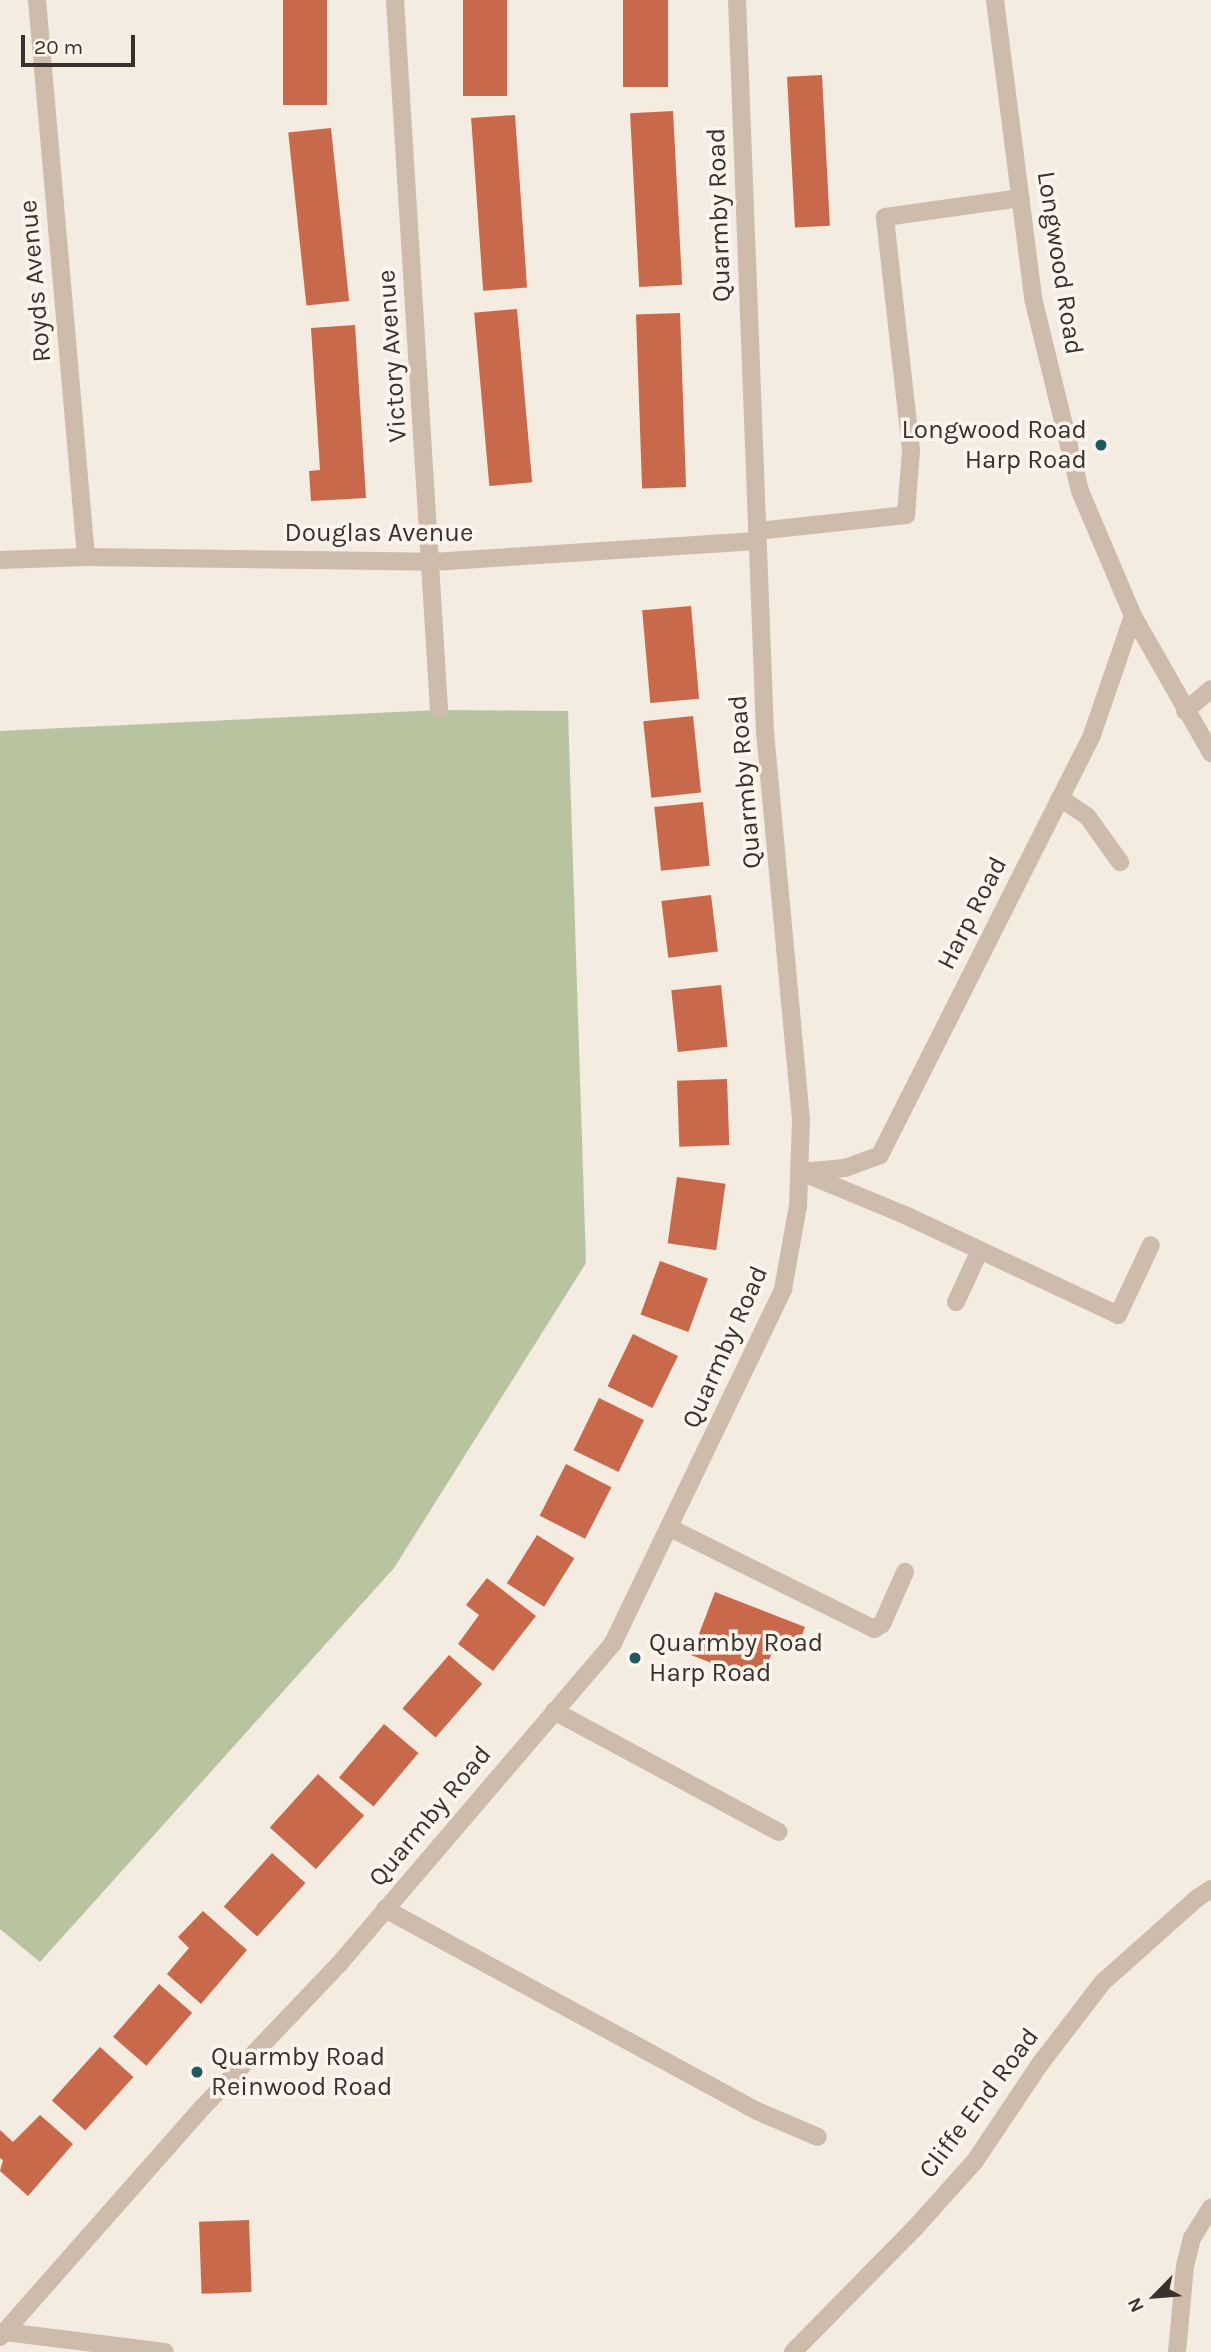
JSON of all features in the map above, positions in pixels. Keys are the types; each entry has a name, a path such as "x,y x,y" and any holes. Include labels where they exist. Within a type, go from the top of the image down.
{"street":[{"name":"Royds Avenue","path":"37,0 86,557"},
{"name":"Victory Avenue","path":"395,0 432,562 439,710"},
{"name":"Quarmby Road","path":"2,2333 202,2108 340,1963 613,1643 783,1289 792,1250 801,1172 798,1068 765,732 737,0"},
{"name":"Longwood Road","path":"995,0 1033,298 1080,491 1133,616 1211,753"},
{"name":"Douglas Avenue","path":"0,560 86,557 432,562 757,536 906,515 911,450 885,217 1021,198"},
{"name":"Harp Road","path":"801,1172 845,1168 880,1155 1092,735 1133,616"},
{"path":"1185,711 1211,689"},
{"path":"1060,798 1087,816 1120,862"},
{"path":"801,1172 1118,1314 1151,1245"},
{"path":"956,1302 980,1250"},
{"path":"670,1528 874,1629 882,1624 905,1572"},
{"path":"554,1712 779,1832"},
{"name":"Cliffe End Road","path":"793,2352 914,2229 975,2161 1040,2064 1103,1982 1196,1899 1211,1889"},
{"path":"385,1909 757,2111 818,2137"},
{"path":"1177,2352 1185,2266 1192,2238 1211,2208"},
{"path":"2,2333 165,2352"}],"green space":[{"path":"439,710 568,711 586,1263 394,1568 40,1962 0,1929 0,731"}],"building":[{"path":"283,0 327,0 327,105 283,105"},
{"path":"463,0 507,0 507,96 463,96"},
{"path":"623,0 668,0 668,87 623,87"},
{"path":"822,75 830,226 795,228 787,77"},
{"path":"673,111 682,285 639,287 630,113"},
{"path":"515,115 527,288 483,291 471,118"},
{"path":"331,128 349,301 306,306 288,132"},
{"path":"517,309 532,482 489,486 474,313"},
{"path":"680,313 686,487 642,488 636,315"},
{"path":"355,325 366,498 311,501 309,471 320,470 311,328"},
{"path":"691,606 699,699 650,703 642,610"},
{"path":"693,716 701,793 651,798 643,721"},
{"path":"703,802 710,866 661,871 654,807"},
{"path":"711,895 718,952 668,958 661,901"},
{"path":"721,985 727,1047 678,1052 671,990"},
{"path":"727,1079 729,1145 679,1147 677,1081"},
{"path":"677,1177 726,1184 716,1250 668,1243"},
{"path":"660,1261 708,1278 688,1332 641,1315"},
{"path":"633,1334 678,1356 653,1408 608,1386"},
{"path":"599,1398 644,1420 619,1472 574,1450"},
{"path":"566,1464 611,1487 585,1539 540,1516"},
{"path":"537,1535 574,1558 544,1607 507,1583"},
{"path":"487,1578 536,1616 493,1671 458,1644 479,1615 466,1605"},
{"path":"715,1592 805,1627 796,1651 776,1643 760,1682 691,1655"},
{"path":"449,1655 482,1684 436,1737 402,1709"},
{"path":"384,1724 418,1753 373,1807 339,1778"},
{"path":"318,1774 364,1815 316,1869 270,1828"},
{"path":"272,1853 305,1883 257,1937 224,1907"},
{"path":"203,1911 247,1950 201,2004 167,1974 189,1948 178,1937"},
{"path":"159,1984 192,2013 146,2066 113,2037"},
{"path":"100,2047 133,2077 85,2131 52,2101"},
{"path":"40,2115 73,2144 28,2196 0,2171 3,2160 0,2158 0,2130 13,2142"},
{"path":"249,2220 252,2292 202,2294 199,2222"}],"place":[{"name":"Longwood Road Harp Road","path":"1101,445"},
{"name":"Quarmby Road Harp Road","path":"635,1658"},
{"name":"Quarmby Road Reinwood Road","path":"197,2072"}]}
